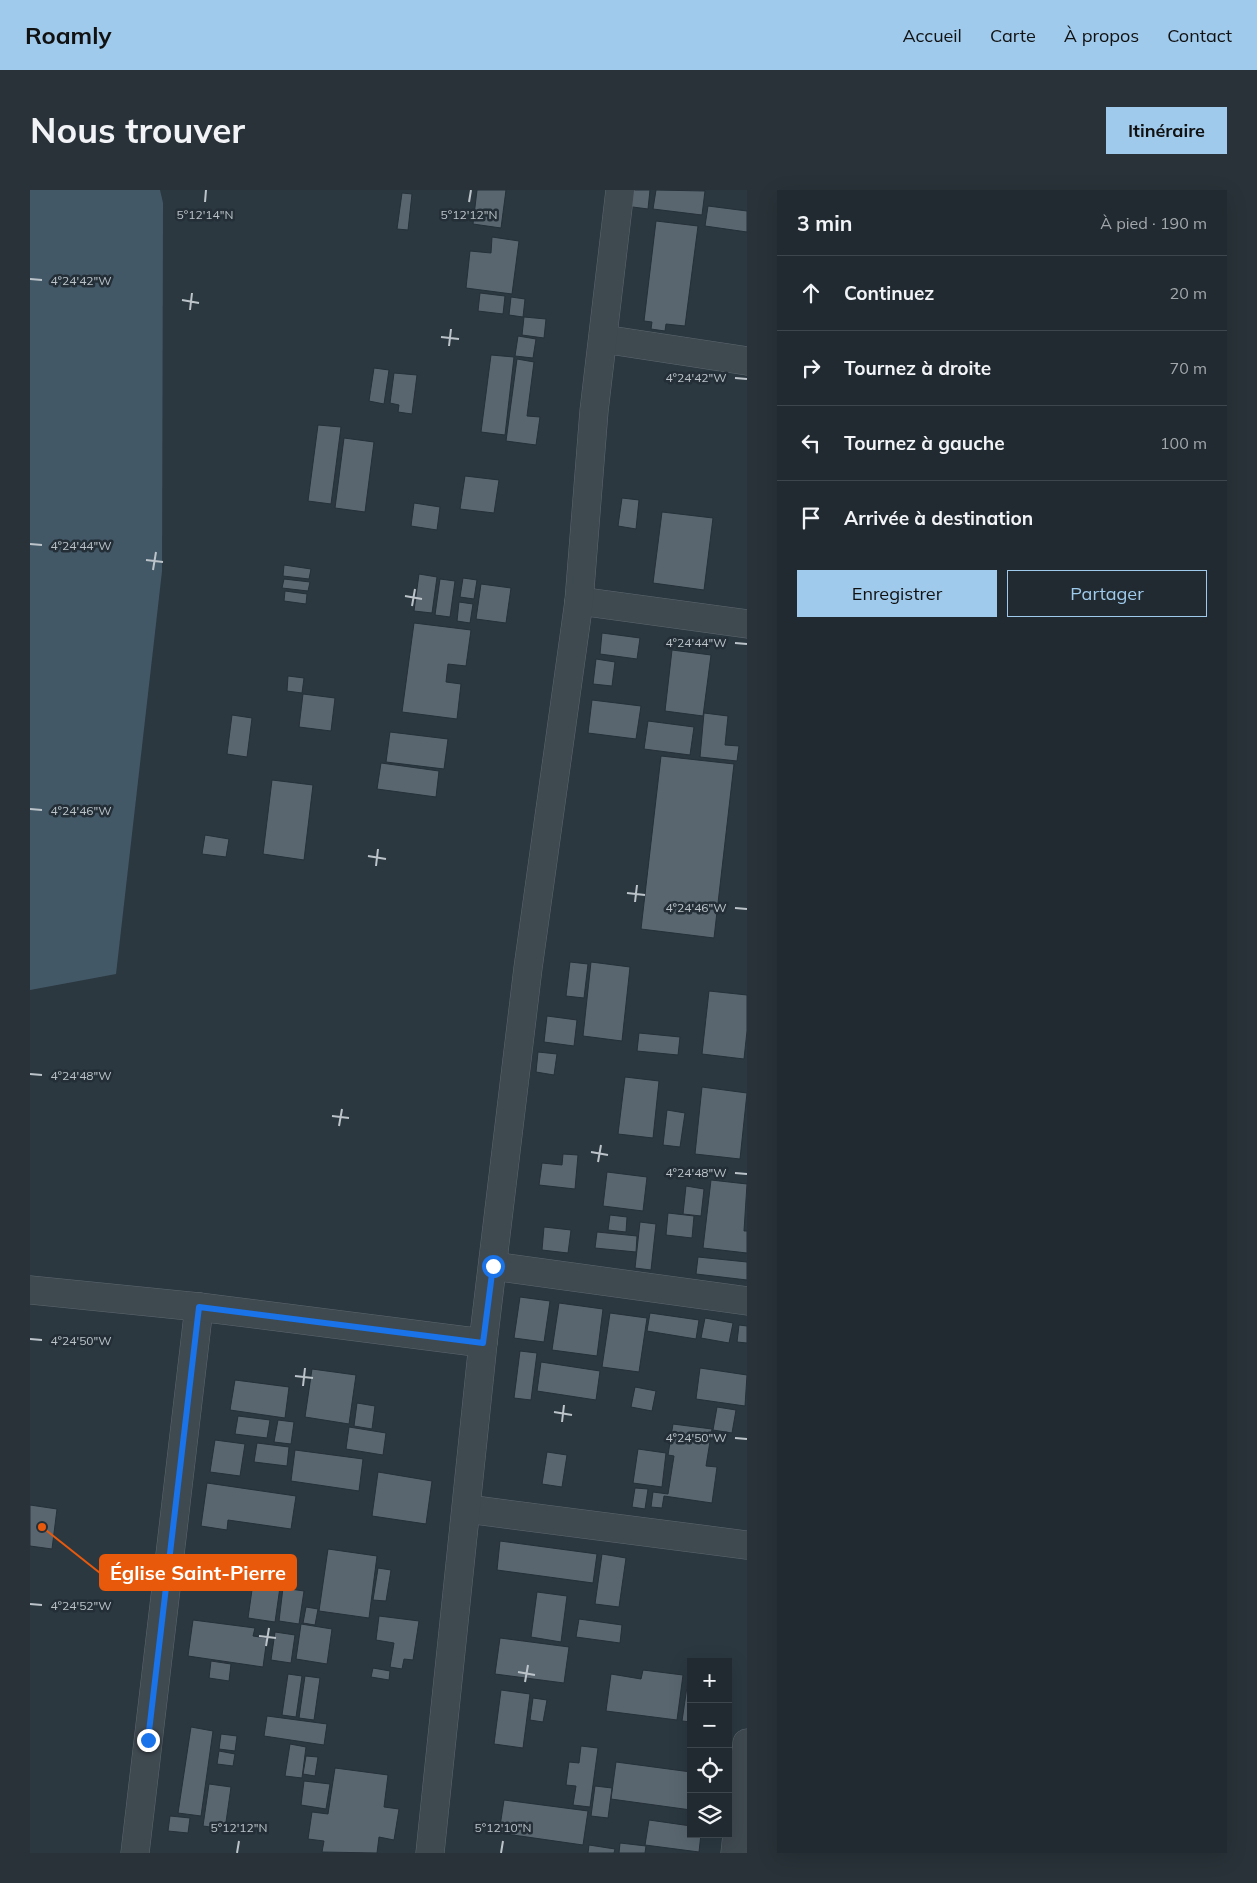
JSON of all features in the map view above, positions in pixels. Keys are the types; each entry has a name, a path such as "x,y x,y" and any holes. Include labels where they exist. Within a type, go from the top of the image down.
{"street":[{"path":"430,1853 483,1343 528,968 579,601 594,411 620,190"},
{"path":"603,339 747,360"},
{"path":"579,601 747,624"},
{"path":"493,1266 747,1301"},
{"path":"30,1290 199,1307 483,1343"},
{"path":"134,1853 199,1307"},
{"path":"467,1509 747,1546"},
{"path":"735,1853 747,1743"}],"water":[{"path":"30,190 160,190 163,203 162,571 116,974 30,990"}],"building":[{"path":"477,190 506,190 501,228 473,224"},
{"path":"627,190 650,190 648,209 625,206"},
{"path":"656,190 705,191 702,215 653,209"},
{"path":"402,193 412,194 408,230 397,229"},
{"path":"708,206 747,211 747,232 705,226"},
{"path":"656,221 698,226 685,326 666,324 665,331 651,329 652,322 644,321"},
{"path":"492,237 519,241 512,294 466,288 470,251 491,253"},
{"path":"480,293 505,296 503,314 478,311"},
{"path":"511,297 525,299 523,317 509,315"},
{"path":"524,317 546,319 544,338 522,335"},
{"path":"518,336 536,339 533,358 515,356"},
{"path":"491,355 514,357 505,435 481,432"},
{"path":"517,359 534,362 527,416 540,417 536,445 506,441"},
{"path":"374,368 389,370 384,404 369,401"},
{"path":"394,373 417,375 412,414 398,412 399,405 390,403"},
{"path":"318,425 341,427 331,504 308,501"},
{"path":"344,438 374,442 365,512 335,508"},
{"path":"465,476 499,480 494,513 460,509"},
{"path":"622,498 639,500 636,529 618,526"},
{"path":"414,503 440,507 437,530 411,526"},
{"path":"662,512 713,518 704,590 653,583"},
{"path":"284,565 311,569 309,579 283,576"},
{"path":"419,574 437,577 432,613 414,611"},
{"path":"463,578 477,580 474,599 460,597"},
{"path":"284,579 310,582 308,591 282,588"},
{"path":"440,579 455,581 450,617 435,615"},
{"path":"481,584 511,588 506,623 476,619"},
{"path":"285,591 307,594 306,604 284,601"},
{"path":"459,602 473,604 470,623 457,621"},
{"path":"414,623 471,630 466,666 448,664 446,682 461,684 457,719 402,712"},
{"path":"602,633 640,638 637,659 600,654"},
{"path":"672,650 711,655 703,716 665,711"},
{"path":"596,659 615,662 612,686 593,684"},
{"path":"288,676 304,678 302,693 287,691"},
{"path":"303,694 335,698 331,731 299,727"},
{"path":"592,700 641,706 636,739 588,733"},
{"path":"704,713 728,716 725,745 739,746 737,761 700,757"},
{"path":"232,715 252,718 247,757 227,754"},
{"path":"648,721 694,727 690,755 644,749"},
{"path":"390,732 448,739 444,769 386,762"},
{"path":"661,756 734,764 714,938 641,929"},
{"path":"381,763 439,771 436,797 377,789"},
{"path":"272,780 313,785 304,860 263,854"},
{"path":"205,835 229,839 226,857 202,854"},
{"path":"570,962 588,964 584,998 566,996"},
{"path":"591,962 630,967 622,1041 583,1036"},
{"path":"709,991 747,995 747,1031 744,1059 702,1054"},
{"path":"547,1016 577,1020 574,1046 544,1042"},
{"path":"639,1033 680,1037 678,1055 637,1051"},
{"path":"538,1052 557,1054 554,1075 536,1072"},
{"path":"625,1077 659,1081 653,1138 618,1134"},
{"path":"702,1087 747,1093 740,1159 695,1154"},
{"path":"667,1110 685,1113 680,1147 663,1145"},
{"path":"563,1154 578,1155 575,1189 539,1185 542,1163 562,1165"},
{"path":"607,1172 647,1177 643,1211 603,1206"},
{"path":"711,1180 747,1184 744,1231 747,1231 747,1253 703,1248"},
{"path":"686,1186 704,1189 701,1216 683,1214"},
{"path":"668,1213 694,1216 692,1238 666,1235"},
{"path":"610,1215 627,1217 626,1232 608,1230"},
{"path":"640,1222 656,1224 651,1270 635,1268"},
{"path":"544,1227 571,1230 568,1253 542,1250"},
{"path":"597,1232 637,1236 636,1252 595,1248"},
{"path":"698,1257 747,1262 747,1280 696,1274"},
{"path":"520,1297 550,1301 544,1342 514,1338"},
{"path":"559,1303 603,1309 597,1356 552,1350"},
{"path":"610,1313 647,1318 639,1372 602,1367"},
{"path":"650,1313 699,1320 696,1339 647,1331"},
{"path":"705,1318 733,1323 729,1343 701,1338"},
{"path":"739,1325 747,1326 747,1343 737,1342"},
{"path":"520,1351 537,1353 531,1400 514,1398"},
{"path":"541,1362 600,1371 596,1400 537,1391"},
{"path":"700,1368 747,1375 745,1406 696,1399"},
{"path":"312,1369 356,1375 349,1424 305,1417"},
{"path":"235,1380 289,1387 285,1418 230,1410"},
{"path":"635,1387 656,1391 652,1411 631,1407"},
{"path":"357,1403 375,1406 372,1429 354,1426"},
{"path":"717,1407 736,1410 732,1433 713,1430"},
{"path":"238,1416 270,1420 267,1438 235,1434"},
{"path":"278,1420 294,1422 291,1444 274,1442"},
{"path":"673,1424 712,1429 706,1466 717,1467 712,1503 664,1496 662,1508 651,1507 653,1492 668,1494 674,1456 668,1455"},
{"path":"349,1427 386,1433 383,1455 346,1449"},
{"path":"215,1440 245,1444 240,1476 210,1472"},
{"path":"257,1443 289,1447 287,1466 254,1462"},
{"path":"638,1449 666,1453 662,1487 633,1483"},
{"path":"295,1450 363,1459 359,1491 291,1481"},
{"path":"547,1452 567,1455 562,1487 542,1484"},
{"path":"378,1472 432,1481 426,1524 372,1516"},
{"path":"207,1483 296,1496 291,1529 228,1520 227,1530 201,1526"},
{"path":"635,1488 648,1489 645,1509 632,1507"},
{"path":"30,1505 57,1509 52,1549 30,1546"},
{"path":"500,1541 597,1554 593,1583 497,1570"},
{"path":"328,1549 377,1556 369,1618 319,1611"},
{"path":"602,1554 626,1558 619,1607 595,1604"},
{"path":"378,1568 391,1570 386,1601 373,1600"},
{"path":"253,1583 280,1587 275,1622 248,1618"},
{"path":"283,1588 304,1591 299,1624 279,1621"},
{"path":"537,1592 567,1596 561,1642 531,1637"},
{"path":"306,1607 318,1609 315,1625 303,1623"},
{"path":"379,1616 419,1621 413,1660 404,1659 402,1669 390,1667 394,1643 376,1640"},
{"path":"579,1619 622,1625 620,1643 576,1637"},
{"path":"193,1620 255,1628 253,1636 267,1638 263,1667 188,1656"},
{"path":"301,1624 332,1629 327,1664 296,1659"},
{"path":"275,1632 295,1635 291,1663 271,1660"},
{"path":"500,1638 569,1647 564,1683 495,1674"},
{"path":"211,1661 231,1664 229,1681 209,1678"},
{"path":"373,1668 390,1671 389,1680 371,1677"},
{"path":"643,1670 683,1675 677,1720 606,1711 611,1674 641,1679"},
{"path":"288,1674 302,1676 296,1717 282,1715"},
{"path":"305,1676 320,1678 314,1720 299,1718"},
{"path":"687,1687 687,1722 682,1721"},
{"path":"501,1690 530,1694 523,1748 494,1744"},
{"path":"533,1698 547,1700 543,1722 530,1720"},
{"path":"267,1716 327,1724 324,1745 264,1736"},
{"path":"191,1727 213,1731 201,1816 178,1813"},
{"path":"221,1734 237,1736 235,1751 219,1749"},
{"path":"290,1744 306,1747 302,1778 285,1776"},
{"path":"581,1746 598,1748 590,1807 573,1805 576,1786 566,1785 569,1762 579,1763"},
{"path":"219,1751 235,1754 233,1766 217,1764"},
{"path":"306,1756 318,1757 315,1776 303,1774"},
{"path":"616,1762 687,1771 687,1809 611,1799"},
{"path":"335,1768 388,1775 384,1807 399,1809 394,1840 379,1837 377,1853 322,1852 324,1841 308,1839 312,1812 328,1814"},
{"path":"304,1781 330,1784 326,1809 301,1805"},
{"path":"209,1784 231,1787 225,1829 203,1826"},
{"path":"595,1786 612,1788 608,1818 591,1816"},
{"path":"504,1800 588,1811 583,1845 499,1833"},
{"path":"170,1816 190,1818 188,1833 168,1831"},
{"path":"649,1820 687,1825 687,1838 701,1838 699,1852 645,1845"},
{"path":"620,1843 646,1846 645,1853 619,1853"},
{"path":"589,1845 615,1849 614,1853 588,1853"}],"place":[{"name":"Église Saint-Pierre","path":"42,1527"}],"route":[{"path":"148,1740 199,1307 483,1343 493,1266"}]}
